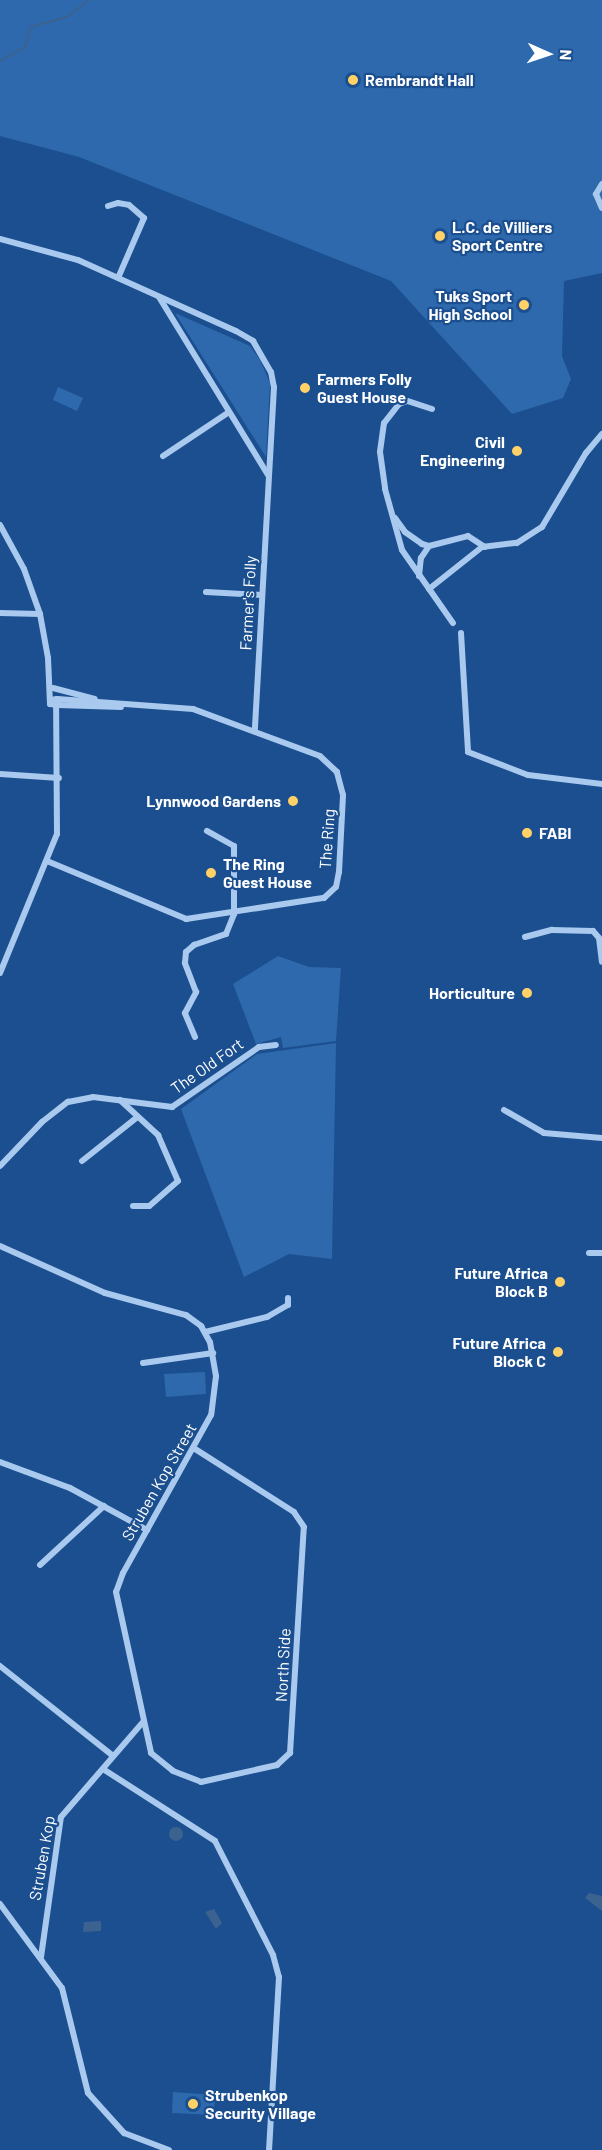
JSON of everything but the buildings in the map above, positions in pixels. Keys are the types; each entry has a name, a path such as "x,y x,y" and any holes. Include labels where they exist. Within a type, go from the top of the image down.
{"street":[{"path":"602,184 596,194 602,208"},
{"path":"108,206 118,203 129,205 144,218 118,278"},
{"name":"Farmer's Folly","path":"0,239 78,260 237,332 257,346 274,382 255,731"},
{"path":"159,297 268,476"},
{"path":"432,409 403,402 384,423 380,452 391,511 402,550 453,623"},
{"path":"163,456 229,412"},
{"path":"429,589 484,547 517,543 543,527 586,453 602,434"},
{"path":"391,511 405,532 429,546 468,536 484,547"},
{"path":"0,525 24,569 40,614 54,702"},
{"path":"420,578 420,562 429,546"},
{"path":"206,592 261,595"},
{"path":"0,613 40,614"},
{"path":"461,633 468,752 528,775 602,784"},
{"path":"0,973 47,861 59,821 59,778 54,702 49,669"},
{"path":"53,688 97,703"},
{"name":"The Ring","path":"47,861 177,917 201,919 324,898 336,887 339,872 343,803 337,772 314,752 193,709 54,702"},
{"path":"0,774 59,778"},
{"path":"195,1037 184,1013 196,992 185,963 186,952 194,945 226,934 234,914 234,846 207,831"},
{"path":"525,937 552,930 593,931 599,938 602,962"},
{"name":"The Old Fort","path":"0,1166 60,1107 87,1097 175,1106 253,1050 276,1045"},
{"path":"119,1100 165,1145 170,1169 178,1181 149,1206 133,1206"},
{"path":"504,1110 544,1133 602,1138"},
{"path":"82,1161 136,1118"},
{"path":"0,1246 105,1293 179,1311 205,1332 267,1317 288,1305 288,1298"},
{"path":"589,1253 602,1253"},
{"name":"Struben Kop Street","path":"143,1722 117,1592 147,1530 195,1449 214,1403 213,1353 205,1332"},
{"path":"143,1363 213,1353"},
{"name":"North Side","path":"143,1722 153,1756 197,1782 277,1765 291,1750 303,1523 294,1512 195,1449"},
{"path":"0,1462 70,1488 147,1530"},
{"path":"40,1565 105,1506"},
{"path":"0,1666 113,1756"},
{"name":"Struben Kop","path":"41,1957 60,1817 143,1722"},
{"path":"103,1769 214,1841 270,1947 279,1977 269,2150"},
{"path":"0,1904 41,1957 66,1999 81,2076 88,2092 124,2133 169,2150"}],"shaded area":[{"name":"L.C. de Villiers Sport Centre","path":"0,0 602,0 602,273 564,281 562,356 571,379 563,398 512,414 391,281 79,157 0,136"},
{"path":"175,313 250,346 260,360 270,383 266,457"},
{"path":"58,387 83,398 77,411 53,400"},
{"path":"221,795 237,802 236,807 219,807"},
{"path":"278,956 309,967 341,968 336,1041 283,1048 281,1037 256,1044 233,984"},
{"path":"336,1043 332,1259 289,1254 244,1277 181,1109 257,1054"},
{"path":"205,1372 206,1394 166,1397 164,1374"},
{"path":"173,1827 179,1827 183,1834 179,1841 173,1841 169,1837 169,1831"},
{"path":"589,1893 602,1896 602,1911 585,1898"},
{"path":"214,1909 222,1923 216,1929 205,1912"},
{"path":"101,1921 101,1931 83,1932 84,1922"},
{"name":"Strubenkop Security Village","path":"173,2092 216,2095 213,2115 172,2113"}],"waterway":[{"path":"0,61 25,47 31,27 67,17 89,0"}],"place":[{"name":"Rembrandt Hall","path":"353,80"},
{"name":"L.C. de Villiers Sport Centre","path":"440,236"},
{"name":"Tuks Sport High School","path":"524,305"},
{"name":"Farmers Folly Guest House","path":"305,388"},
{"name":"Civil Engineering","path":"517,451"},
{"name":"Lynnwood Gardens","path":"293,801"},
{"name":"FABI","path":"527,833"},
{"name":"The Ring Guest House","path":"211,873"},
{"name":"Horticulture","path":"527,993"},
{"name":"Future Africa Block B","path":"560,1282"},
{"name":"Future Africa Block C","path":"558,1352"},
{"name":"Strubenkop Security Village","path":"193,2104"}]}
